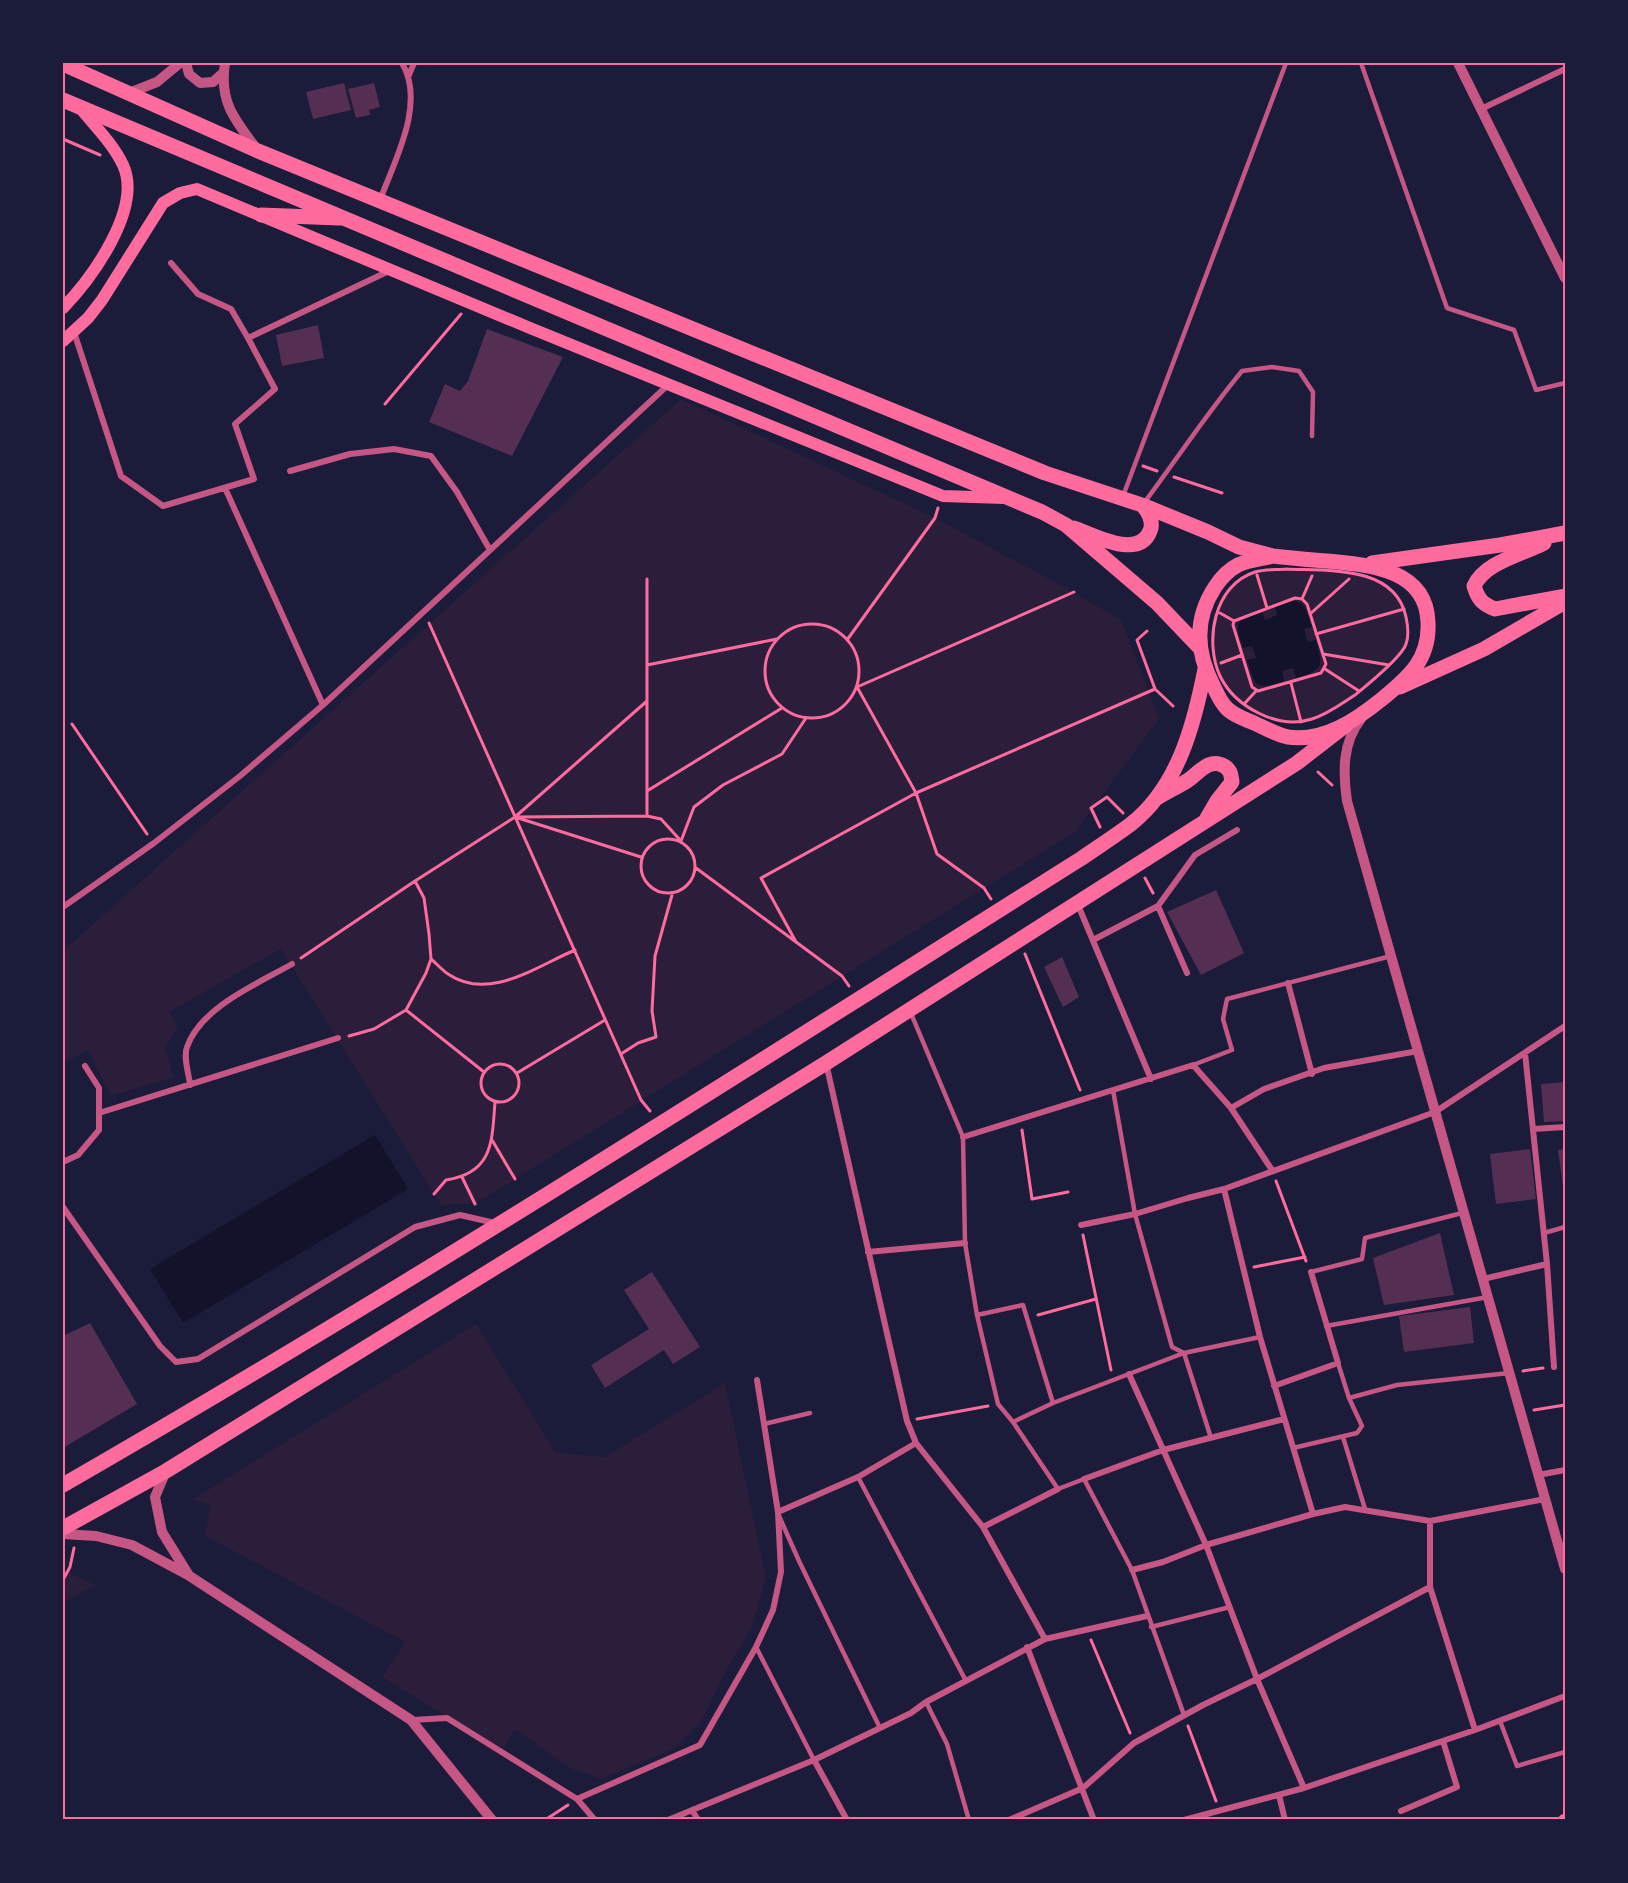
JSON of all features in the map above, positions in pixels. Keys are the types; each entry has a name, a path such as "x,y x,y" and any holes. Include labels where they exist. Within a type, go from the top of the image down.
{"main road":[{"path":"63,64 258,151 1045,473 1142,505 1239,547 1273,556 1355,569 1389,570 1412,584 1419,592 1426,610 1429,635 1426,651 1418,664 1394,690"},
{"path":"63,100 1011,498 1066,525 1120,545 1130,546 1144,540 1150,531 1149,516 1142,505"},
{"path":"63,308 92,274 116,231 126,206 127,183 123,165 81,109"},
{"path":"63,341 102,300 158,209 170,197 197,189 668,385 943,496 1011,498"},
{"path":"261,215 348,218"},
{"path":"1066,525 1167,612 1200,648 1210,667 1224,706 1237,716 1288,737 1308,737 1327,733 1346,725"},
{"path":"1355,569 1561,534"},
{"path":"1561,534 1488,569 1479,576 1474,586 1478,598 1485,605 1495,609 1565,596"},
{"path":"1200,648 1198,639 1201,619 1206,604 1220,580 1239,565 1273,556"},
{"path":"63,1528 166,1471 826,1062 1297,763 1394,690 1484,649 1565,602"},
{"path":"63,1485 202,1405 501,1224 1082,858 1132,823 1154,799 1176,767 1187,741 1210,667"},
{"path":"1154,799 1188,781 1204,766 1220,764 1227,767 1231,773 1232,782 1205,820"}],"street":[{"path":"129,93 157,82 180,63"},
{"path":"186,63 189,75 200,83 213,82 224,68"},
{"path":"380,201 412,110 409,75 402,63"},
{"path":"409,75 414,63"},
{"path":"1458,63 1565,278"},
{"path":"1481,109 1564,66"},
{"path":"224,68 224,97 230,113 258,151"},
{"path":"74,332 121,476 163,507 254,479 235,424 275,389 231,309 198,294 171,263"},
{"path":"248,338 391,270"},
{"path":"63,907 154,843 240,776 324,705 668,385"},
{"path":"290,471 350,454 394,449 431,456 457,492 490,550"},
{"path":"225,488 324,705"},
{"path":"1369,708 1353,729 1346,747 1347,801 1565,1569"},
{"path":"1092,940 1158,906 1195,855 1237,830"},
{"path":"1077,902 1151,1078"},
{"path":"1158,906 1187,973"},
{"path":"190,1085 186,1049 201,1022 234,998 292,964"},
{"path":"1288,983 1312,1074"},
{"path":"1081,1225 1135,1214 1224,1190 1272,1170 1435,1112 1565,1026"},
{"path":"99,1113 338,1038"},
{"path":"1231,1108 1264,1089 1324,1068 1418,1051"},
{"path":"1525,1053 1547,1264 1554,1367"},
{"path":"826,1062 907,1421 916,1443 983,1527 1045,1639"},
{"path":"963,1137 1193,1065 1231,1108 1272,1170"},
{"path":"63,1161 78,1155 99,1130 99,1088 85,1066"},
{"path":"1533,1129 1565,1127"},
{"path":"1224,1190 1260,1337 1313,1514"},
{"path":"63,1207 160,1346 176,1362 198,1359 415,1227 460,1215 501,1224"},
{"path":"868,1251 965,1243"},
{"path":"1483,1279 1547,1264"},
{"path":"1274,1386 1338,1363 1311,1272"},
{"path":"1129,1374 1206,1545 1257,1679 1304,1788"},
{"path":"577,1799 700,1745 756,1647 773,1610 781,1572 778,1512 757,1380"},
{"path":"1084,1479 1162,1450 1284,1419"},
{"path":"778,1512 858,1477 916,1443"},
{"path":"1538,1475 1565,1470"},
{"path":"166,1471 155,1497 162,1532 188,1575"},
{"path":"983,1527 1058,1489"},
{"path":"1132,1570 1163,1562 1206,1545 1344,1507 1430,1521 1545,1499"},
{"path":"1430,1521 1430,1587 1475,1730"},
{"path":"63,1534 96,1536 132,1545 188,1575 411,1720 492,1820"},
{"path":"1009,1820 1083,1788 1134,1743 1430,1587"},
{"path":"668,1820 814,1760 911,1713 927,1702 1045,1639 1148,1616"},
{"path":"1027,1647 1094,1820"},
{"path":"1184,1820 1304,1788 1475,1730 1565,1696"},
{"path":"411,1720 447,1718 577,1799 595,1820"},
{"path":"1401,1811 1457,1787 1443,1741"},
{"path":"814,1760 847,1820"},
{"path":"1279,1795 1285,1820"},
{"path":"692,1810 698,1820"}],"lane":[{"path":"1122,498 1286,63"},
{"path":"1361,63 1447,308 1514,330 1536,390 1565,383"},
{"path":"1142,505 1186,447 1211,408 1242,370 1272,367 1299,371 1313,392 1312,436"},
{"path":"1193,1065 1232,1050 1223,1018 1227,999 1391,956"},
{"path":"909,1009 963,1137 965,1243 977,1316 998,1404 1013,1422 1058,1489 1084,1479 1132,1570 1184,1715"},
{"path":"1113,1090 1135,1214 1172,1347 1184,1353 1211,1438"},
{"path":"1311,1272 1362,1259 1365,1238 1464,1213"},
{"path":"1544,1233 1565,1227"},
{"path":"1326,1326 1488,1297"},
{"path":"977,1316 1023,1305 1053,1403"},
{"path":"1013,1422 1053,1403 1184,1353 1260,1337"},
{"path":"1293,1448 1357,1433 1362,1426 1349,1398 1338,1363"},
{"path":"1349,1398 1397,1386 1509,1373"},
{"path":"764,1424 810,1413"},
{"path":"1343,1437 1365,1509"},
{"path":"858,1477 966,1681"},
{"path":"778,1512 799,1561 880,1728"},
{"path":"1151,1627 1230,1607"},
{"path":"756,1647 814,1760"},
{"path":"927,1702 947,1744 969,1820"},
{"path":"1500,1721 1517,1766 1565,1752"}],"path":[{"path":"63,139 123,165"},
{"path":"385,404 471,303"},
{"path":"1136,464 1157,471"},
{"path":"1168,475 1222,493"},
{"path":"847,640 935,518 943,496"},
{"path":"1286,569 1314,571 1355,569 1386,585 1395,594 1404,609 1408,624 1406,644 1404,650 1389,665 1359,691 1325,714 1301,722 1268,718 1244,704 1210,667 1213,628 1225,594 1234,584 1256,572 1286,569"},
{"path":"1310,614 1355,569"},
{"path":"1302,599 1314,571"},
{"path":"1256,572 1267,608"},
{"path":"647,579 647,816"},
{"path":"857,687 1074,592"},
{"path":"1234,621 1295,598 1302,599 1307,604 1323,654 1325,669 1359,691"},
{"path":"1316,634 1404,609"},
{"path":"426,610 434,634 641,1100 660,1124"},
{"path":"1218,611 1234,621"},
{"path":"1234,621 1233,625 1242,656 1252,687 1256,691 1261,692 1291,683 1321,673 1325,669"},
{"path":"812,624 837,631 847,640 855,650 860,674 857,687 842,708 831,715 806,718 794,715 782,708 772,697 766,683 765,667 769,652 777,639 788,631 812,624"},
{"path":"1147,631 1137,640 1155,689 1173,706"},
{"path":"647,665 777,639"},
{"path":"1323,654 1389,665"},
{"path":"1210,667 1242,656"},
{"path":"1291,683 1301,722"},
{"path":"857,687 916,794 937,854 984,888 998,911"},
{"path":"796,942 761,878 916,794 1155,689"},
{"path":"1244,704 1256,691"},
{"path":"292,964 415,881 516,817 647,701"},
{"path":"647,791 782,708"},
{"path":"681,841 694,807 723,785 782,754 806,718"},
{"path":"72,724 154,843"},
{"path":"1091,808 1107,797 1132,823"},
{"path":"516,817 647,816 661,819 693,852 696,868 689,886 672,895 653,891 641,876 641,857 650,844 665,838 681,841"},
{"path":"516,817 641,857"},
{"path":"1141,861 1145,878 1158,906"},
{"path":"696,868 842,976 858,999"},
{"path":"338,1038 374,1029 406,1010 426,974 431,959 424,898 415,881"},
{"path":"621,1054 638,1043 656,1037 652,1011 655,956 672,895"},
{"path":"1019,939 1084,1100"},
{"path":"431,959 450,975 476,985 499,983 524,975 575,950"},
{"path":"406,1010 484,1071"},
{"path":"517,1073 605,1020"},
{"path":"507,1065 517,1073 518,1092 508,1101 489,1100 480,1083 484,1071 489,1067 507,1065"},
{"path":"434,1194 446,1180 462,1177 483,1163 491,1147 495,1102"},
{"path":"1021,1119 1032,1199 1068,1192"},
{"path":"492,1139 515,1179"},
{"path":"1272,1170 1311,1272"},
{"path":"462,1177 475,1204"},
{"path":"1081,1225 1113,1380"},
{"path":"1243,1269 1305,1257"},
{"path":"1027,1318 1096,1299"},
{"path":"1509,1373 1554,1367"},
{"path":"907,1421 998,1404"},
{"path":"1520,1413 1565,1404"},
{"path":"63,1580 70,1567 79,1535"},
{"path":"1087,1629 1134,1743"},
{"path":"1184,1715 1220,1811"},
{"path":"545,1820 577,1799"}],"shaded area":[{"path":"681,399 935,518 1074,592 1122,621 1159,719 1075,832 475,1204 441,1205 281,949 169,1012 178,1027 165,1047 174,1077 111,1096 88,1050 68,1061 63,1059 63,951"},
{"path":"1286,569 1340,572 1375,580 1389,589 1399,602 1407,632 1402,651 1358,692 1321,714 1296,722 1269,717 1239,700 1220,675 1213,645 1219,611 1232,587 1255,572"},
{"path":"1294,601 1302,604 1308,614 1312,627 1304,629 1308,642 1316,640 1320,656 1319,666 1312,672 1296,678 1293,668 1282,671 1284,681 1262,686 1252,676 1247,660 1256,658 1252,646 1243,648 1239,622 1241,619 1262,611 1265,620 1277,615 1275,607"},
{"path":"375,1135 408,1189 183,1323 150,1269"},
{"path":"476,1324 556,1453 605,1457 725,1383 766,1578 751,1629 723,1676 702,1720 673,1749 601,1779 570,1768 515,1729 502,1751 382,1677 405,1642 205,1536 210,1506 193,1499"},
{"path":"63,1570 95,1585 63,1603"}],"building":[{"path":"344,83 351,110 313,119 306,92"},
{"path":"374,83 380,107 369,110 370,115 356,118 348,89"},
{"path":"318,325 324,358 282,366 276,335"},
{"path":"487,329 563,357 512,456 429,422 445,384 460,391 468,381"},
{"path":"1216,890 1244,953 1201,975 1167,912"},
{"path":"1062,957 1079,997 1063,1007 1044,967"},
{"path":"1565,1082 1565,1121 1544,1122 1541,1084"},
{"path":"1530,1149 1536,1199 1496,1204 1490,1154"},
{"path":"1565,1149 1565,1186 1563,1186 1558,1150"},
{"path":"1440,1233 1454,1295 1384,1305 1373,1258"},
{"path":"652,1272 700,1347 673,1364 664,1350 605,1388 591,1365 649,1329 624,1290"},
{"path":"1470,1307 1474,1343 1404,1352 1399,1316"},
{"path":"90,1323 137,1404 63,1448 63,1336"}]}
